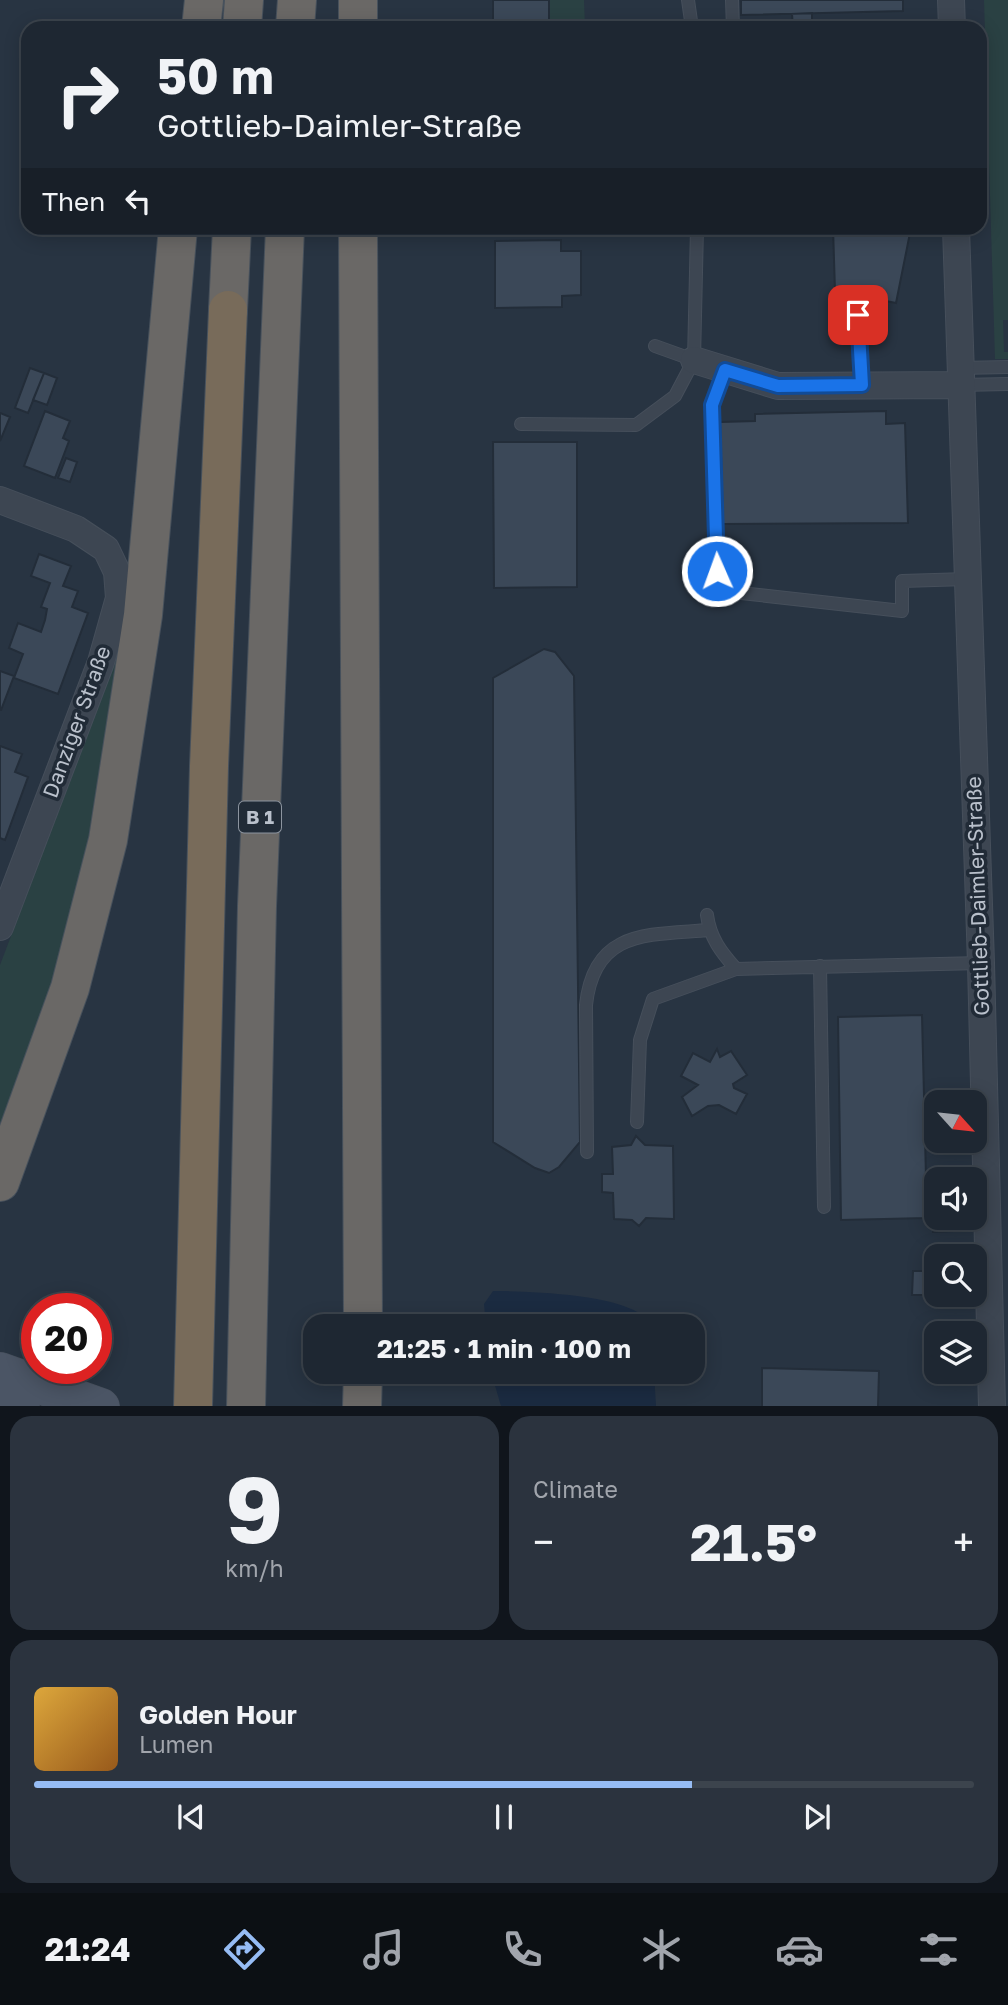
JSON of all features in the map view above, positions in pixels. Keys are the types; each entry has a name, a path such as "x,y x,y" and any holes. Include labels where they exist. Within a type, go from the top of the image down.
{"highway":[{"path":"202,21 204,0"},
{"path":"242,21 244,0"},
{"path":"296,21 297,0"},
{"path":"358,0 358,21"},
{"path":"0,1182 70,988 108,840 143,615 177,235"},
{"name":"B 1","path":"193,1406 209,766 232,235"},
{"name":"B 1","path":"246,1406 257,906 285,235"},
{"path":"358,235 363,1314"}],"main road":[{"path":"0,1371 102,1406"},
{"path":"0,1396 21,1406"}],"street":[{"path":"951,0 952,21"},
{"name":"Gottlieb-Daimler-Straße","path":"956,235 981,963 998,1238 992,1406"},
{"path":"694,360 778,386 862,385 960,376"},
{"name":"Danziger Straße","path":"0,500 76,529 106,549 117,572 118,598 102,662 1,921"}],"lane":[{"path":"688,0 691,21"},
{"path":"732,0 733,21"},
{"path":"521,424 636,425 675,396 694,360 697,235"},
{"path":"858,315 862,385"},
{"path":"655,346 694,360"},
{"path":"960,376 1008,367"},
{"path":"725,370 712,405 717,571 725,585 741,593 902,611 902,581 967,579"},
{"path":"960,376 1008,384"},
{"path":"708,915 709,930 720,950 736,969"},
{"path":"587,1152 586,1005 588,981 596,965 615,945 631,937 709,930"},
{"path":"637,1122 640,1040 653,999 736,969 981,963"},
{"path":"820,966 824,1207"}],"green space":[{"path":"549,0 584,0 585,21 549,21"},
{"path":"984,0 1008,0 1008,320 1003,320 1004,352 1008,352 1008,359 995,359 987,21 985,21"},
{"path":"116,660 122,671 86,867 41,1016 0,1124 0,965"}],"water":[{"path":"493,1291 526,1292 589,1298 626,1307 640,1314 485,1314 484,1304"},
{"path":"495,1384 655,1384 656,1406 501,1406"}],"building":[{"path":"493,0 549,0 549,21 493,21"},
{"path":"741,0 903,0 903,11 741,15"},
{"path":"812,13 812,21 792,21 792,14"},
{"path":"833,235 910,235 896,303 835,291"},
{"path":"561,240 561,251 581,251 581,295 562,296 562,307 495,308 495,241"},
{"path":"30,368 44,373 28,413 15,408"},
{"path":"44,373 57,378 47,405 33,400"},
{"path":"45,411 70,421 63,438 69,441 55,478 24,466"},
{"path":"886,411 886,424 905,423 908,523 723,524 720,422 755,421 755,414"},
{"path":"0,413 10,417 0,441"},
{"path":"493,442 577,442 577,587 494,588"},
{"path":"66,458 77,462 70,482 58,478"},
{"path":"39,554 71,566 63,586 78,591 72,607 88,613 58,694 14,678 23,654 9,648 18,623 41,632 45,620 47,609 41,607 50,583 31,576"},
{"path":"544,649 555,652 574,676 580,1142 559,1167 549,1173 535,1168 493,1142 493,678"},
{"path":"0,671 14,676 1,710 0,710"},
{"path":"0,746 22,754 15,772 28,777 5,840 0,838"},
{"path":"922,1015 926,1167 924,1218 841,1220 838,1017"},
{"path":"717,1049 720,1057 731,1051 747,1075 733,1084 734,1088 747,1094 736,1114 719,1105 708,1106 692,1116 682,1097 698,1085 681,1076 693,1053 710,1062"},
{"path":"636,1136 645,1145 673,1146 674,1219 646,1218 639,1226 632,1220 614,1219 613,1193 602,1192 602,1174 613,1174 612,1147 631,1145"},
{"path":"913,1271 924,1271 924,1295 912,1295"},
{"path":"762,1368 879,1371 878,1406 762,1406"}],"route":[{"path":"717,571 712,405 725,370 778,386 862,385 858,315"}]}
